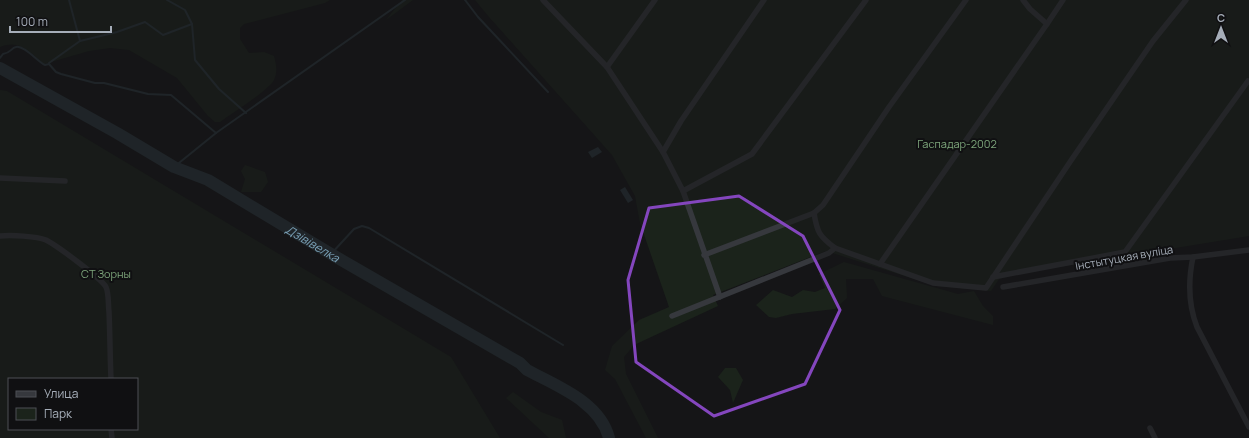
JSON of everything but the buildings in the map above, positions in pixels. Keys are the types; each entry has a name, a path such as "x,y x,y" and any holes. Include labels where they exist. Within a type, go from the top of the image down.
{"street":[{"path":"543,0 607,67 663,152 683,191 704,255 720,297"},
{"path":"607,67 655,0"},
{"path":"663,152 682,121 764,0"},
{"path":"683,191 752,154 866,0"},
{"path":"704,255 814,213 823,205 889,107 966,0"},
{"path":"1023,0 1030,9 1047,24"},
{"path":"880,264 1063,0"},
{"path":"814,213 817,229 824,240 835,248 933,283 986,288 1153,41 1186,0"},
{"path":"993,277 1125,252 1248,81"},
{"path":"0,178 65,182"},
{"path":"0,236 12,235 45,240 61,250 100,280 106,288 108,300 111,378"},
{"path":"672,316 829,253 835,248"},
{"name":"Інстытуцкая вуліца","path":"1003,288 1170,258 1193,257 1249,250"},
{"path":"1193,257 1189,282 1193,316 1197,327 1249,428"},
{"path":"1150,428 1155,438"}],"highlighted area":[{"path":"739,196 803,236 840,310 805,384 714,416 636,362 628,280 649,208"}],"green space":[{"path":"0,0 330,0 325,3 244,24 240,28 240,39 249,53 264,52 274,56 276,74 271,84 258,96 220,122 215,122 208,116 177,78 129,50 110,48 89,51 44,64 29,51 19,46 7,45 0,47"},
{"path":"402,0 413,0 386,20"},
{"name":"Гаспадар-2002","path":"475,0 1249,0 1249,236 1022,273 999,279 991,291 936,286 826,251 713,295 718,306 634,345 624,357 626,374 658,438 646,438 615,379 605,370 612,346 639,320 669,307 640,223 635,196 612,155"},
{"name":"СТ Зорны","path":"0,90 7,91 451,357 500,438 0,438"},
{"path":"245,165 265,172 268,182 261,192 241,192 245,179 241,171"},
{"path":"844,262 958,294 974,291 983,306 993,316 993,325 882,296 873,279 846,279 847,298 835,309 792,314 776,318 769,317 756,305 773,290 792,297 803,290 815,292 825,288 819,274"},
{"path":"725,368 736,368 743,380 733,403 730,390 718,377"},
{"path":"513,392 541,412 562,420 566,438 549,438 506,398"}],"shaded area":[{"path":"598,147 602,152 592,158 588,152"},
{"path":"625,187 633,200 628,203 620,190"}],"waterway":[{"path":"49,63 80,41 69,0"},
{"path":"167,0 185,10 192,24 195,60 219,89 246,113"},
{"path":"174,167 216,133 405,0"},
{"path":"465,0 478,17 548,92"},
{"path":"80,41 117,32 145,22 163,35 192,24"},
{"path":"0,58 3,54 8,53 16,47 19,47 23,48 45,65 49,64 56,72 61,74 148,94 171,95 216,133"},
{"name":"Дзівівелка","path":"0,68 117,133 174,167 208,180 331,254 520,363 527,370 576,396 597,414 604,425 609,438"},
{"path":"331,254 354,229 362,226 369,228 563,345"}]}
